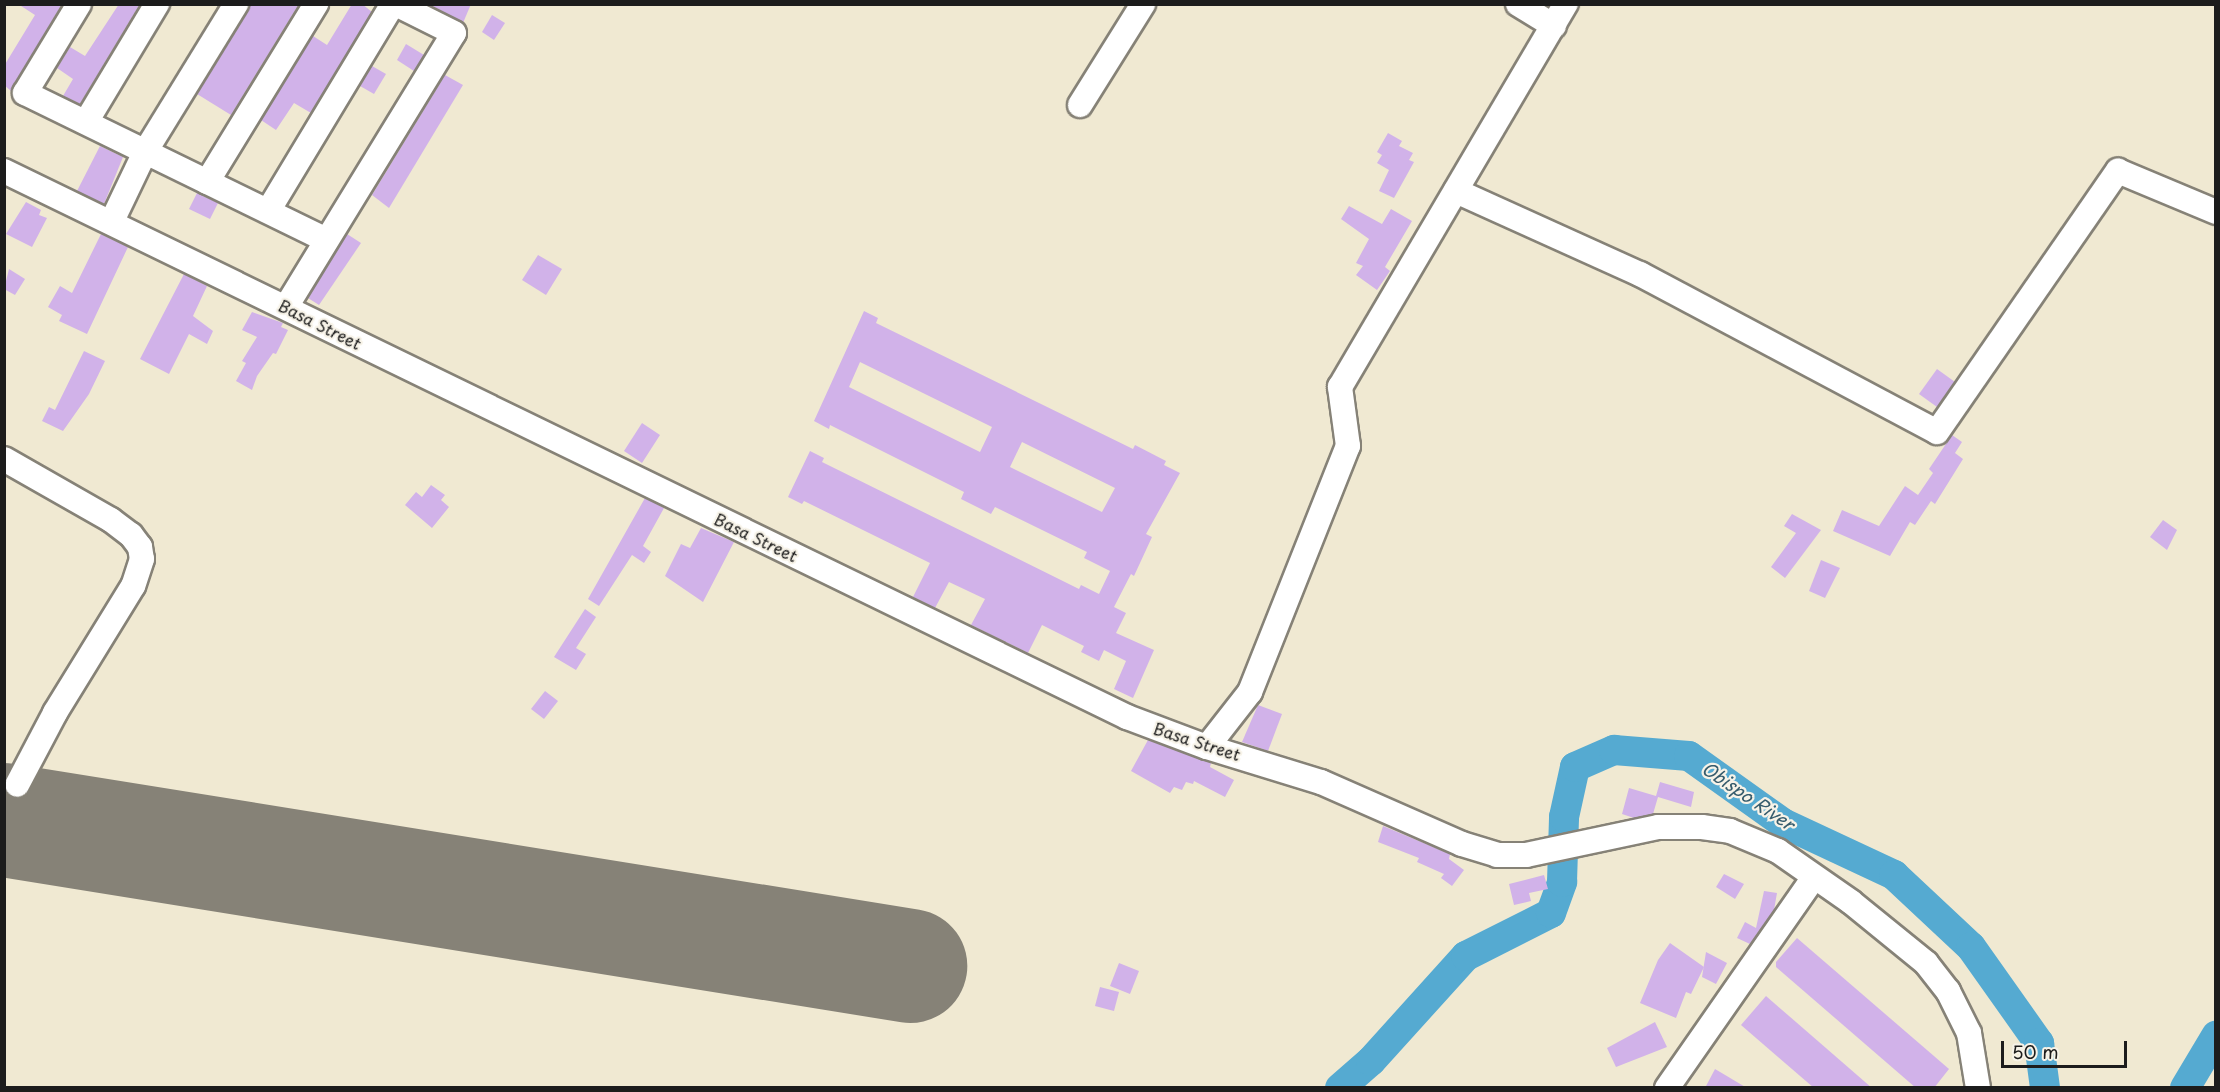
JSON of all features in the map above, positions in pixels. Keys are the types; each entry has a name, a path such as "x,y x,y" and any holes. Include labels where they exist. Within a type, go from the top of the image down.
{"street":[{"path":"79,4 25,93 326,240"},
{"path":"86,122 157,4"},
{"path":"112,221 145,152 236,4"},
{"path":"207,182 316,4"},
{"path":"268,211 394,4 454,33 286,307"},
{"path":"1080,105 1143,4"},
{"path":"1518,4 1554,26"},
{"path":"1208,747 1250,692 1348,446 1340,387 1566,4"},
{"name":"Basa Street","path":"5,171 286,307 441,387 1127,717 1208,747 1322,782 1462,844 1497,855 1526,855 1658,827 1702,826 1730,831 1778,851 1926,963 1948,991 1969,1033 1978,1088"},
{"path":"1456,191 1640,274 1937,432 2118,171 2216,212"},
{"path":"4,459 111,520 131,535 140,547 142,559 133,586 55,713 17,785"},
{"path":"1667,1088 1815,877"}],"building":[{"path":"18,4 62,4 11,91 4,85 4,66 35,15"},
{"path":"119,4 140,4 80,104 63,96 73,79 57,68 70,47 85,56"},
{"path":"250,4 299,4 231,115 197,94"},
{"path":"352,4 362,4 372,12 311,113 294,103 276,130 261,120 313,36 327,45"},
{"path":"429,4 471,4 463,23"},
{"path":"492,15 505,23 494,40 482,32"},
{"path":"406,44 424,55 414,71 397,60"},
{"path":"372,66 386,74 374,94 360,86"},
{"path":"445,75 463,85 389,208 372,195"},
{"path":"1388,133 1402,141 1399,146 1413,153 1409,160 1414,162 1394,198 1379,191 1389,170 1377,163 1382,155 1377,152"},
{"path":"100,146 123,157 104,204 77,191"},
{"path":"197,193 218,203 210,219 189,209"},
{"path":"26,202 41,210 39,215 47,218 32,247 6,234"},
{"path":"1349,206 1382,224 1391,209 1412,221 1385,267 1390,271 1377,290 1356,275 1363,266 1356,263 1369,239 1341,219"},
{"path":"101,234 128,247 87,334 59,321 62,315 48,307 60,286 72,293"},
{"path":"347,234 361,243 319,305 308,298"},
{"path":"538,255 562,269 546,295 522,280"},
{"path":"9,269 25,279 15,295 4,289"},
{"path":"184,274 207,286 193,316 213,331 207,344 189,334 169,374 140,359"},
{"path":"864,311 878,318 876,323 1133,449 1135,445 1166,461 1164,465 1180,473 1146,534 1152,537 1134,576 1131,574 1114,607 1126,613 1116,633 1154,650 1133,698 1114,689 1126,661 1104,650 1099,661 1081,652 1084,646 1042,625 1028,653 971,625 985,599 949,582 935,608 913,597 930,563 804,501 802,504 788,497 810,451 824,458 822,462 1079,589 1081,585 1099,594 1110,571 1084,558 1087,552 995,507 991,514 961,499 964,492 830,425 829,429 814,421","holes":["860,362 992,427 980,452 849,387","1022,442 1115,488 1102,512 1010,467"]},
{"path":"252,312 283,323 281,327 288,330 276,354 273,353 257,376 252,390 236,381 246,363 242,361 257,337 242,330"},
{"path":"84,351 105,361 89,394 63,431 42,421 49,407 55,410"},
{"path":"1937,369 1955,382 1937,407 1919,394"},
{"path":"642,423 660,435 642,463 624,451"},
{"path":"1952,435 1962,442 1955,453 1963,459 1935,504 1931,501 1915,525 1910,522 1890,556 1833,531 1842,510 1879,526 1905,486 1918,495 1933,473 1929,469"},
{"path":"431,485 445,495 441,500 449,507 432,528 405,505 416,492 422,497"},
{"path":"645,498 664,508 643,546 651,552 644,563 632,555 599,606 588,599"},
{"path":"1792,514 1821,530 1785,578 1771,567 1796,533 1784,526"},
{"path":"2163,520 2177,530 2167,550 2150,537"},
{"path":"701,528 734,542 703,602 665,576 681,544 690,548"},
{"path":"1821,560 1840,568 1825,598 1809,591"},
{"path":"585,609 596,617 576,648 586,654 576,670 554,657"},
{"path":"545,691 558,701 544,719 531,709"},
{"path":"1258,705 1282,714 1268,751 1242,742"},
{"path":"1148,740 1211,763 1210,767 1234,780 1225,797 1194,781 1193,784 1186,782 1182,790 1174,787 1170,793 1131,771"},
{"path":"1660,782 1694,792 1691,807 1658,797 1653,814 1634,818 1622,814 1629,788 1656,796"},
{"path":"1383,826 1450,854 1449,859 1464,870 1452,886 1441,878 1444,874 1417,862 1419,858 1378,842"},
{"path":"1724,874 1744,884 1735,899 1716,887"},
{"path":"1544,875 1548,889 1529,893 1531,901 1514,905 1509,884"},
{"path":"1764,891 1777,893 1774,910 1750,944 1737,938 1745,922 1756,928"},
{"path":"1797,938 1949,1069 1934,1088 1916,1088 1776,967 1776,962"},
{"path":"1670,943 1704,967 1691,994 1686,992 1676,1018 1640,1003 1658,960"},
{"path":"1706,952 1727,963 1716,984 1702,977"},
{"path":"1119,963 1139,971 1130,994 1110,986"},
{"path":"1100,987 1119,992 1114,1011 1095,1006"},
{"path":"1766,996 1872,1088 1814,1088 1741,1025"},
{"path":"1655,1022 1667,1047 1616,1067 1607,1048"},
{"path":"1715,1069 1747,1088 1705,1088"}],"waterway":[{"name":"Obispo River","path":"1340,1088 1371,1061 1466,956 1551,913 1562,882 1564,817 1575,767 1614,750 1689,756 1783,823 1894,875 1971,947 2039,1043 2045,1088"},
{"name":"Obispo River","path":"2185,1088 2216,1036"}],"runway":[{"path":"4,820 910,966"}]}
